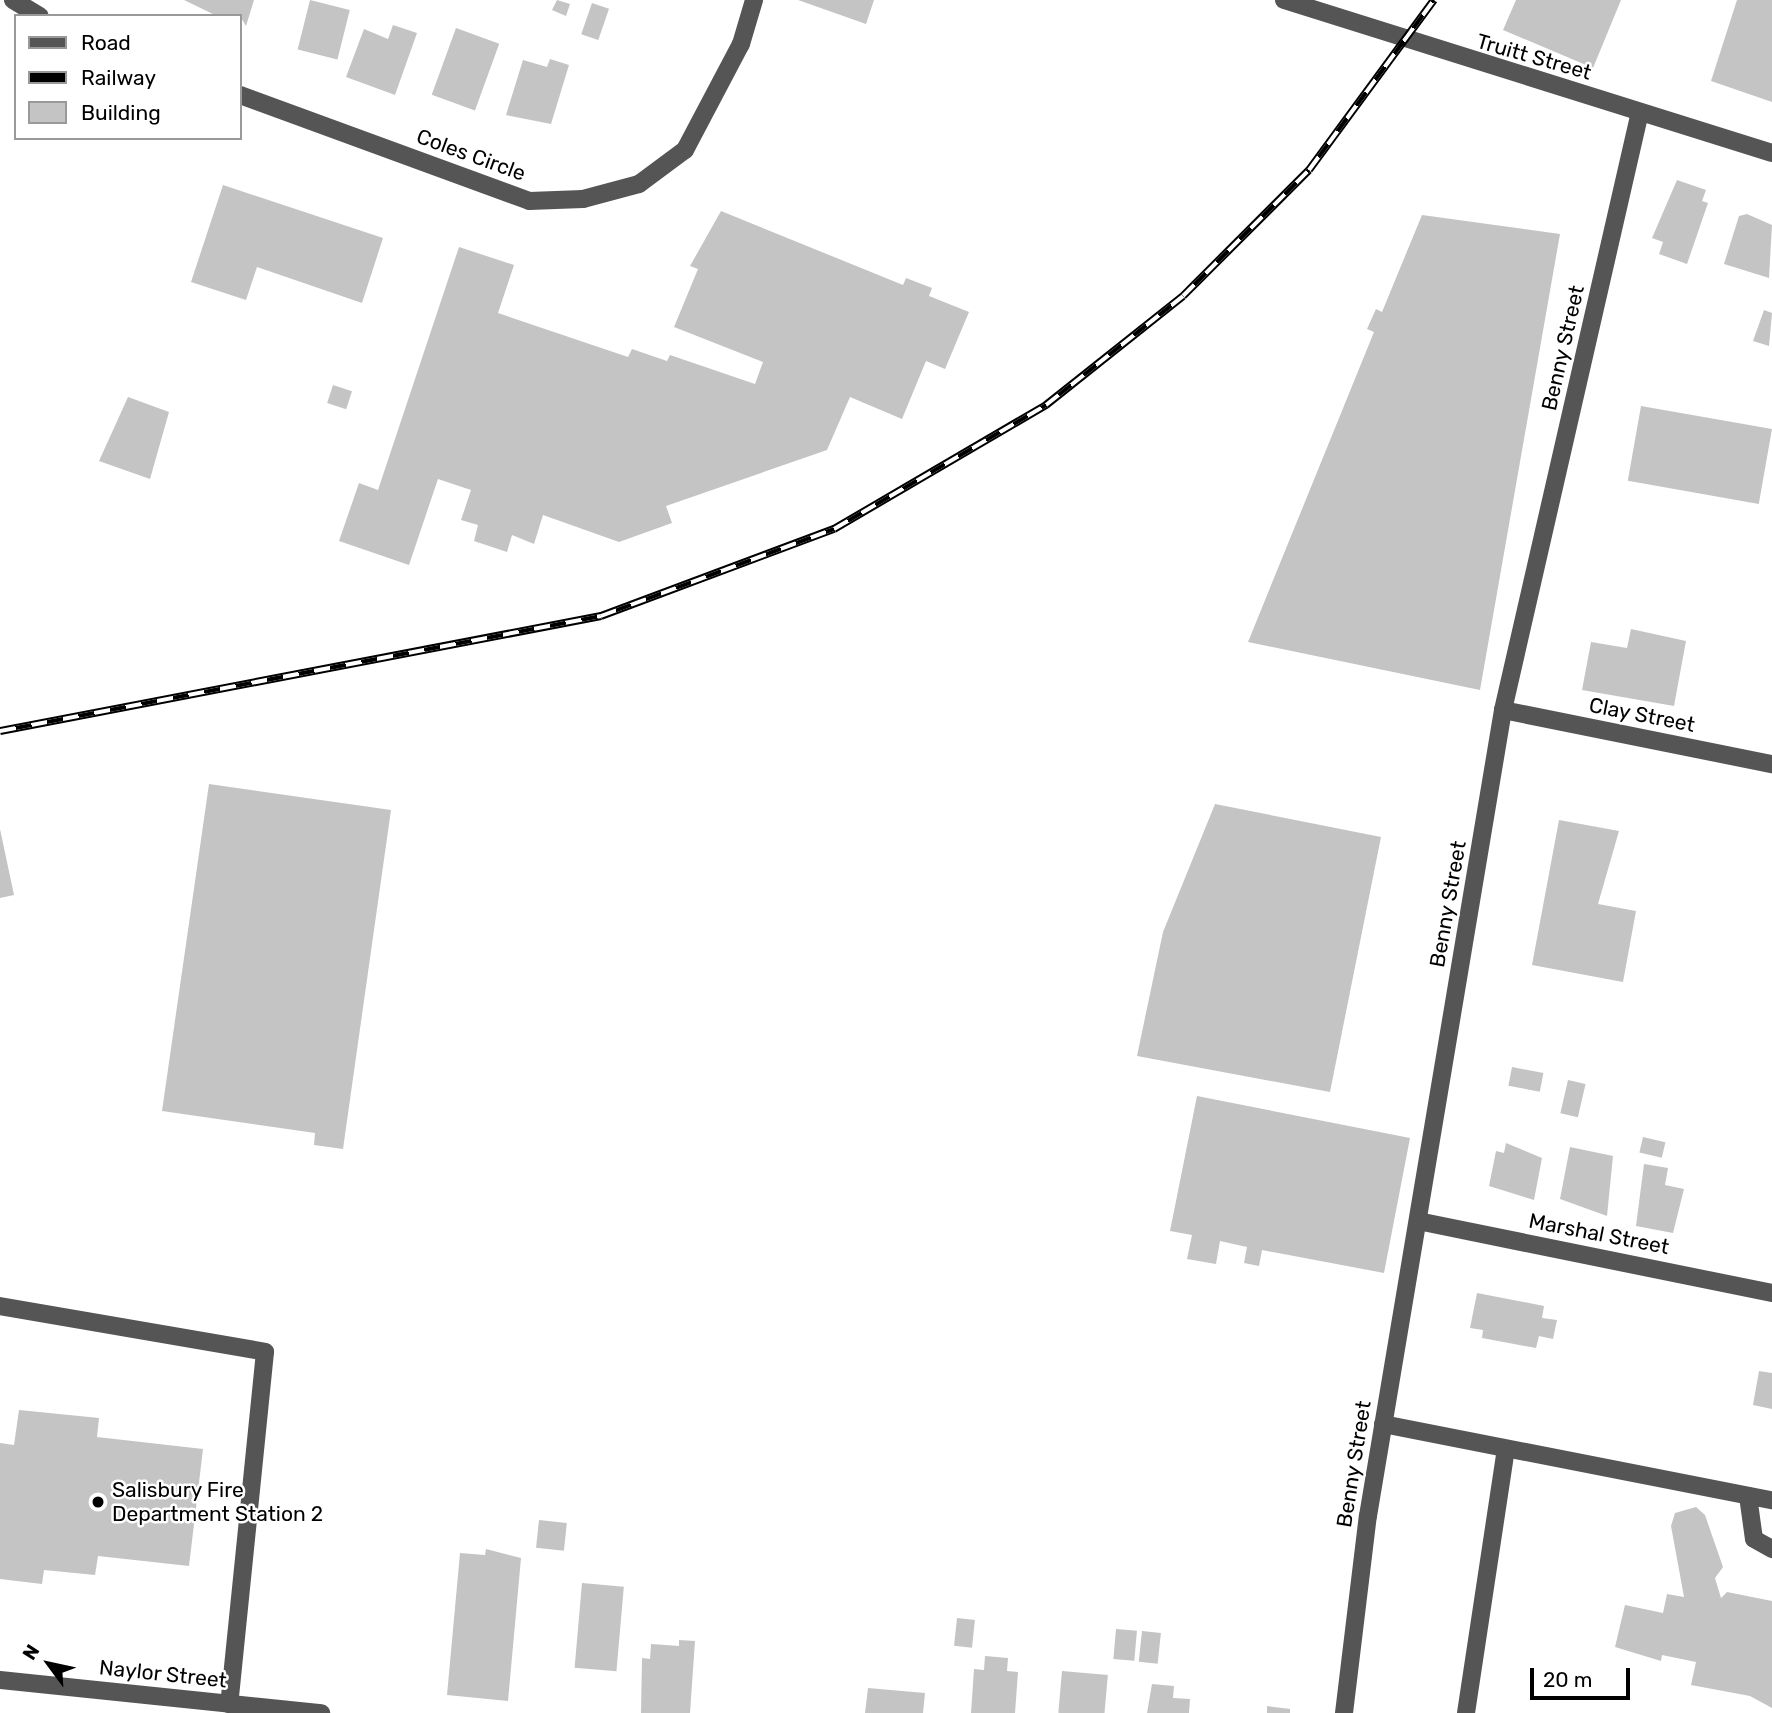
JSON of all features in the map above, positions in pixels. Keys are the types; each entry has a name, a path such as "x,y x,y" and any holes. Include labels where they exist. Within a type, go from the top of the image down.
{"street":[{"path":"13,0 37,14"},
{"name":"Coles Circle","path":"242,96 529,201 583,200 639,184 685,150 741,44 754,0"},
{"name":"Truitt Street","path":"1284,0 1772,153"},
{"name":"Benny Street","path":"1344,1713 1383,1424 1503,710 1640,112"},
{"name":"Clay Street","path":"1503,710 1772,764"},
{"name":"Marshal Street","path":"1418,1221 1772,1293"},
{"path":"0,1306 265,1352 229,1704"},
{"path":"1383,1424 1772,1500"},
{"path":"1466,1713 1506,1449"},
{"path":"1748,1496 1754,1539 1772,1549"},
{"name":"Naylor Street","path":"0,1680 321,1713"}],"building":[{"path":"184,0 254,0 246,26 242,14 213,14"},
{"path":"310,0 350,10 337,59 298,49"},
{"path":"557,0 570,4 566,16 552,10"},
{"path":"798,0 874,0 866,24"},
{"path":"1516,0 1621,0 1593,68 1503,30"},
{"path":"1737,0 1772,0 1772,102 1711,81"},
{"path":"592,3 609,9 598,40 581,34"},
{"path":"393,25 417,33 395,95 346,77 364,29 388,39"},
{"path":"456,28 499,44 475,110 432,95"},
{"path":"550,59 569,65 551,124 506,115 523,60 547,67"},
{"path":"1677,180 1706,190 1702,201 1708,203 1687,264 1659,254 1663,242 1652,238"},
{"path":"223,185 383,238 362,303 257,267 246,300 191,282"},
{"path":"721,211 903,285 906,278 932,288 929,296 969,312 945,369 926,361 902,419 850,397 827,450 666,506 672,523 619,542 543,515 534,544 512,535 507,552 474,541 478,525 461,520 471,490 438,479 409,565 339,541 359,483 378,490 459,247 514,265 498,313 628,357 632,349 667,361 670,355 755,384 763,362 674,327 698,269 690,266"},
{"path":"1747,214 1772,225 1769,278 1724,264 1739,216"},
{"path":"1422,215 1560,234 1480,690 1248,642 1374,332 1367,329 1376,309 1382,312"},
{"path":"1764,310 1772,313 1769,346 1753,341"},
{"path":"333,385 352,391 346,409 327,403"},
{"path":"128,397 169,412 150,479 99,461"},
{"path":"1641,406 1772,429 1759,504 1628,481"},
{"path":"1631,629 1686,641 1674,706 1582,690 1591,642 1627,648"},
{"path":"209,784 391,810 343,1149 314,1145 315,1133 162,1111"},
{"path":"1215,804 1381,837 1330,1092 1137,1056 1163,932"},
{"path":"1559,820 1619,831 1598,904 1636,911 1623,982 1532,965"},
{"path":"0,829 14,895 0,898"},
{"path":"1512,1067 1543,1073 1540,1092 1508,1086"},
{"path":"1568,1080 1586,1084 1578,1117 1560,1113"},
{"path":"1197,1096 1410,1138 1384,1273 1262,1250 1259,1266 1244,1263 1247,1247 1220,1241 1216,1264 1187,1259 1192,1235 1170,1231"},
{"path":"1643,1137 1665,1142 1662,1158 1639,1153"},
{"path":"1506,1143 1542,1158 1534,1200 1489,1186 1496,1151 1504,1153"},
{"path":"1570,1147 1613,1156 1607,1216 1560,1199"},
{"path":"1644,1164 1668,1168 1665,1185 1684,1189 1673,1233 1636,1226"},
{"path":"1477,1293 1544,1306 1542,1318 1557,1320 1553,1339 1539,1336 1536,1348 1482,1338 1483,1330 1470,1328"},
{"path":"1759,1371 1772,1373 1772,1409 1753,1405"},
{"name":"Salisbury Fire Department Station 2","path":"19,1410 99,1418 97,1437 203,1449 189,1566 98,1556 95,1575 44,1570 42,1584 0,1579 0,1443 14,1445"},
{"path":"1696,1507 1705,1515 1723,1567 1715,1578 1721,1598 1727,1592 1772,1601 1772,1708 1750,1696 1691,1685 1696,1662 1662,1655 1661,1661 1615,1647 1625,1605 1663,1613 1667,1594 1684,1597 1671,1526 1675,1513"},
{"path":"539,1520 567,1523 564,1551 536,1548"},
{"path":"486,1549 521,1558 508,1701 447,1695 460,1553 485,1555"},
{"path":"582,1583 624,1587 616,1671 575,1668"},
{"path":"957,1618 975,1620 972,1648 954,1646"},
{"path":"1116,1629 1137,1631 1134,1661 1113,1659"},
{"path":"1142,1631 1161,1633 1158,1664 1139,1662"},
{"path":"679,1640 695,1641 690,1713 641,1713 642,1658 650,1659 651,1644 679,1646"},
{"path":"985,1656 1008,1658 1007,1671 1018,1672 1015,1713 971,1713 974,1669 984,1670"},
{"path":"1062,1671 1108,1675 1105,1713 1058,1713"},
{"path":"1152,1684 1174,1686 1173,1698 1190,1699 1189,1713 1147,1713"},
{"path":"868,1688 925,1693 923,1713 865,1713"},
{"path":"1267,1706 1290,1709 1290,1713 1267,1713"}],"railway":[{"path":"0,731 601,616 834,529 1046,405 1183,296 1309,170 1434,0"}],"place":[{"name":"Salisbury Fire Department Station 2","path":"98,1502"}]}
